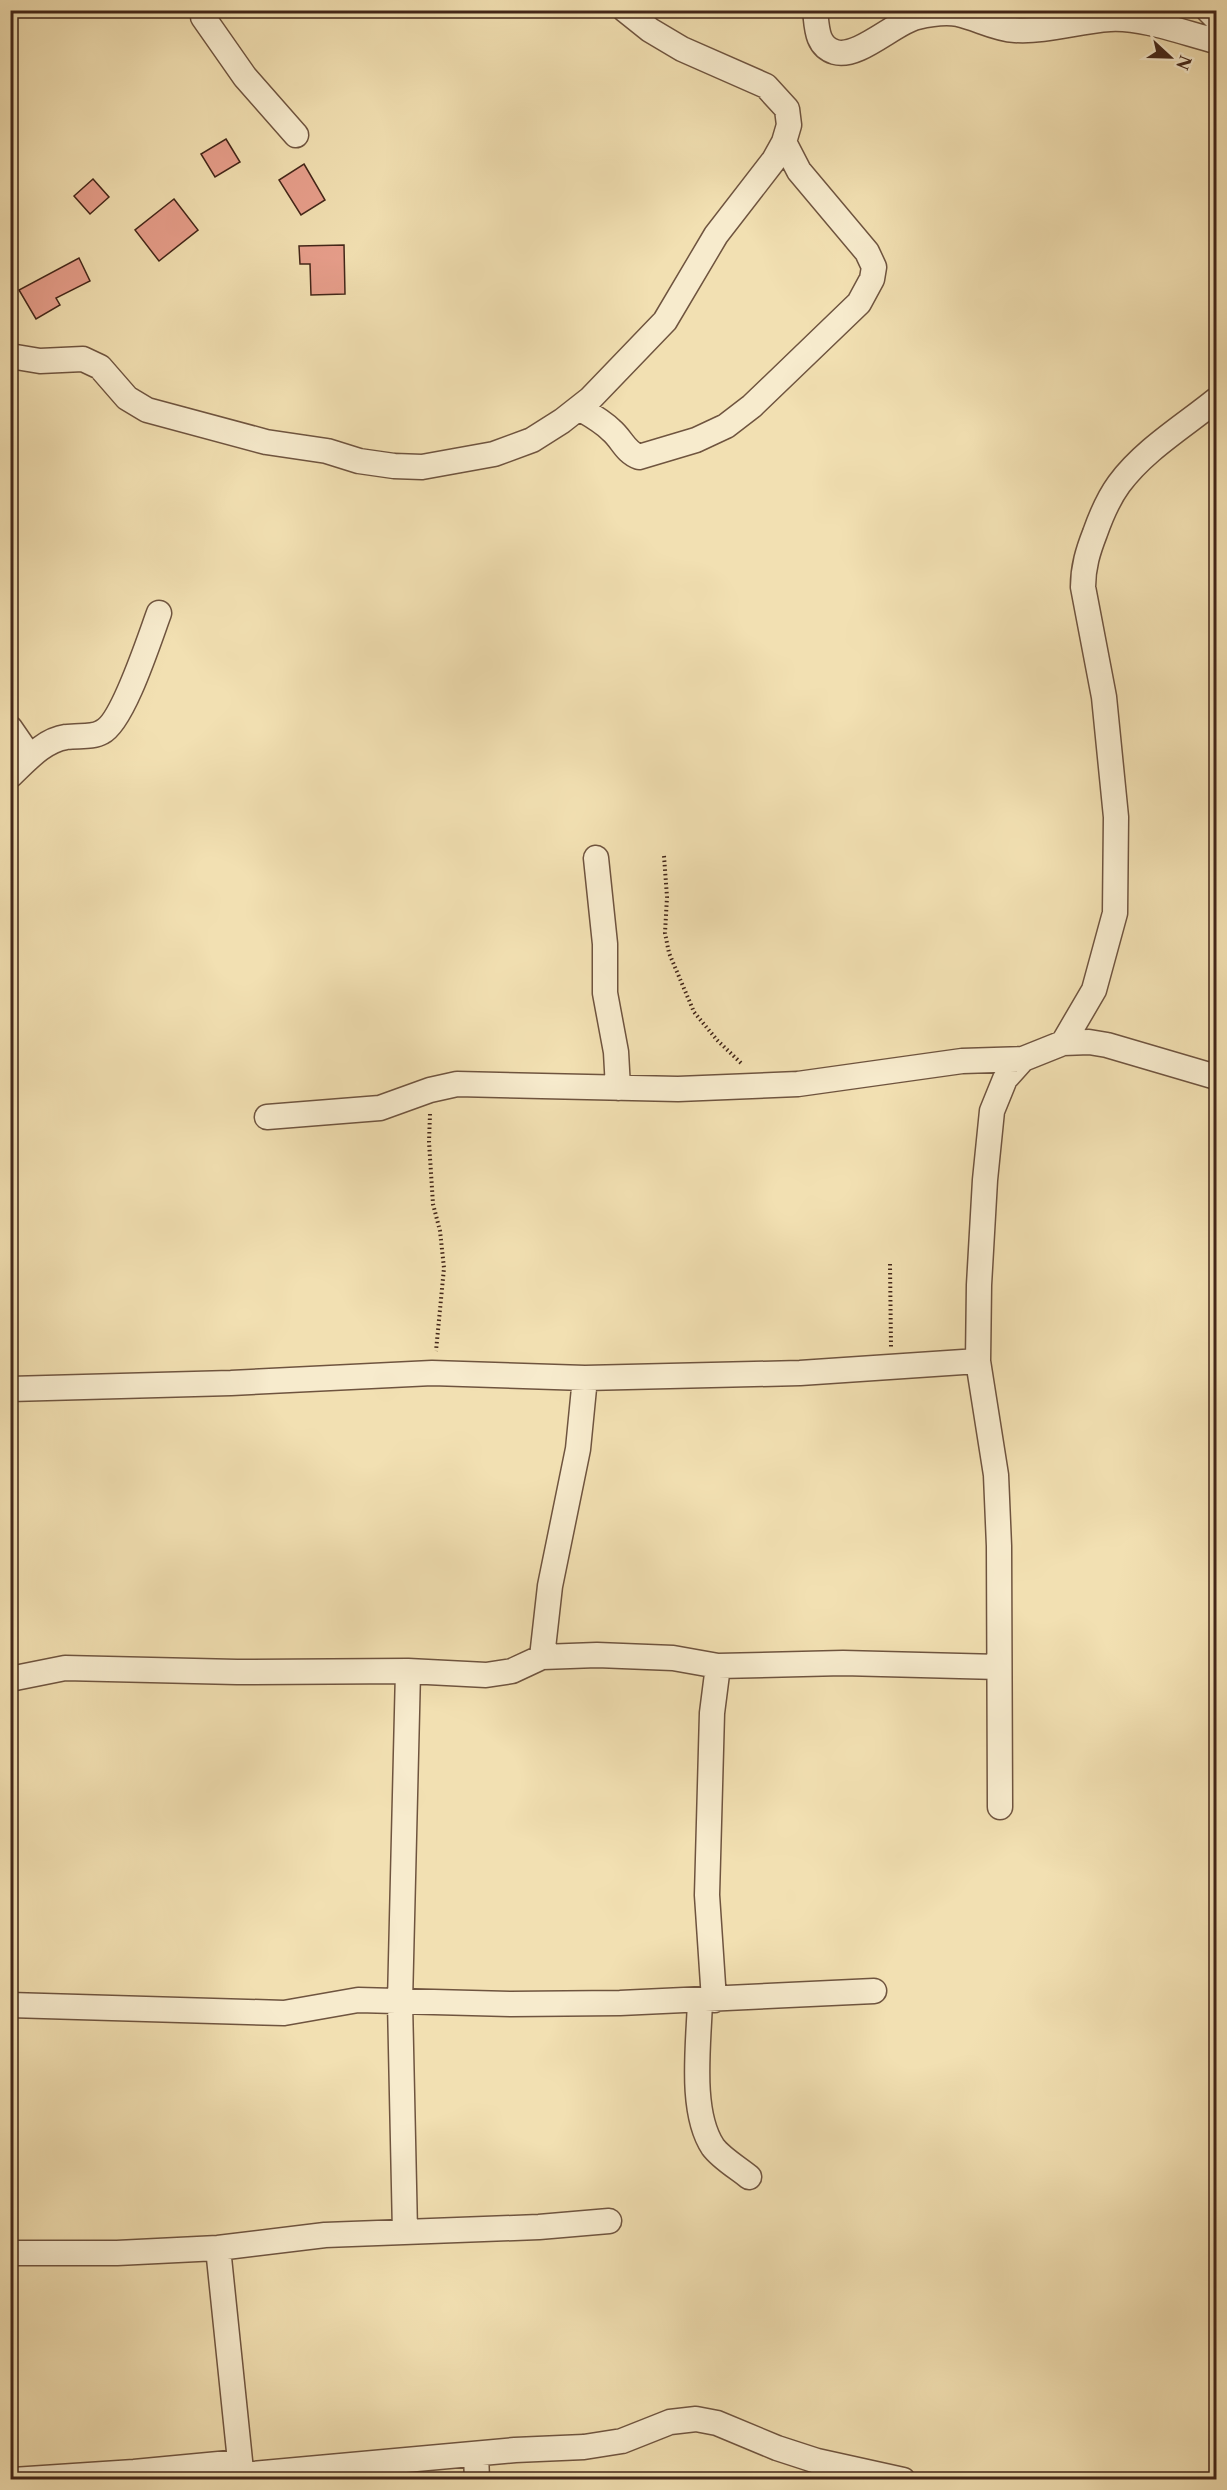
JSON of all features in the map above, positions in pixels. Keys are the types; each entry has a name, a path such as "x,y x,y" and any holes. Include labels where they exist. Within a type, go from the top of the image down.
{"street":[{"path":"204,10 203,16 245,77 296,135"},
{"path":"10,356 40,361 83,359 100,367 127,398 147,410 266,442 327,451 359,461 422,467 494,454 532,440 562,422 579,408 650,339 665,321 716,235 774,160 784,142 789,125 787,109 766,86 682,49 650,30 625,10"},
{"path":"815,10 818,37 824,46 835,52 843,53 875,39 905,20 917,16 946,14 955,14 1013,30 1038,30 1110,19 1136,21 1216,41"},
{"path":"1208,10 1216,18"},
{"path":"579,408 607,426 632,454 639,457 696,440 726,426 752,406 859,303 872,279 874,267 867,252 799,171 784,142"},
{"path":"1063,1043 1094,990 1115,913 1116,817 1104,697 1083,587 1083,571 1104,510 1120,483 1152,451 1216,400"},
{"path":"10,776 30,757 58,739 103,732 113,723 132,683 159,613"},
{"path":"10,728 30,757"},
{"path":"596,858 605,945 605,993 616,1052 618,1088"},
{"path":"267,1117 380,1108 430,1090 457,1084 618,1088 768,1085 852,1078 962,1061 1023,1059 1063,1043 1089,1042 1107,1045 1216,1077"},
{"path":"1000,1807 999,1546 996,1475 978,1361 979,1286 992,1111 1005,1079 1023,1059"},
{"path":"10,1389 231,1383 432,1373 585,1378 800,1374 978,1361"},
{"path":"543,1657 550,1586 578,1449 585,1378"},
{"path":"10,1679 65,1668 237,1672 408,1671 486,1675 512,1671 543,1657 597,1655 673,1658 718,1666 843,1663 999,1667"},
{"path":"718,1666 712,1713 707,1895 707,2000 698,2078 701,2116 714,2147 749,2177"},
{"path":"405,2232 400,2002 408,1671"},
{"path":"10,2005 284,2013 358,2000 511,2004 707,2000 874,1991"},
{"path":"10,2253 117,2253 218,2248 325,2235 539,2228 609,2220"},
{"path":"218,2248 241,2472"},
{"path":"13,2480 134,2472 241,2472 515,2450 554,2450 622,2441 670,2422 696,2419 717,2422 777,2448 817,2461 903,2480"},
{"path":"476,2454 477,2480"}],"path":[{"path":"664,856 667,897 665,933 669,953 694,1012 735,1059 768,1085"},
{"path":"430,1090 429,1142 432,1204 440,1231 444,1268 432,1373"},
{"path":"890,1264 891,1367"}],"building":[{"path":"226,139 240,162 215,177 201,154"},
{"path":"304,164 325,200 301,215 279,180"},
{"path":"93,179 109,197 90,214 74,196"},
{"path":"174,199 198,230 159,261 135,230"},
{"path":"344,245 345,294 311,295 310,264 300,264 299,246"},
{"path":"79,258 90,281 56,298 60,305 36,319 19,290"}]}
